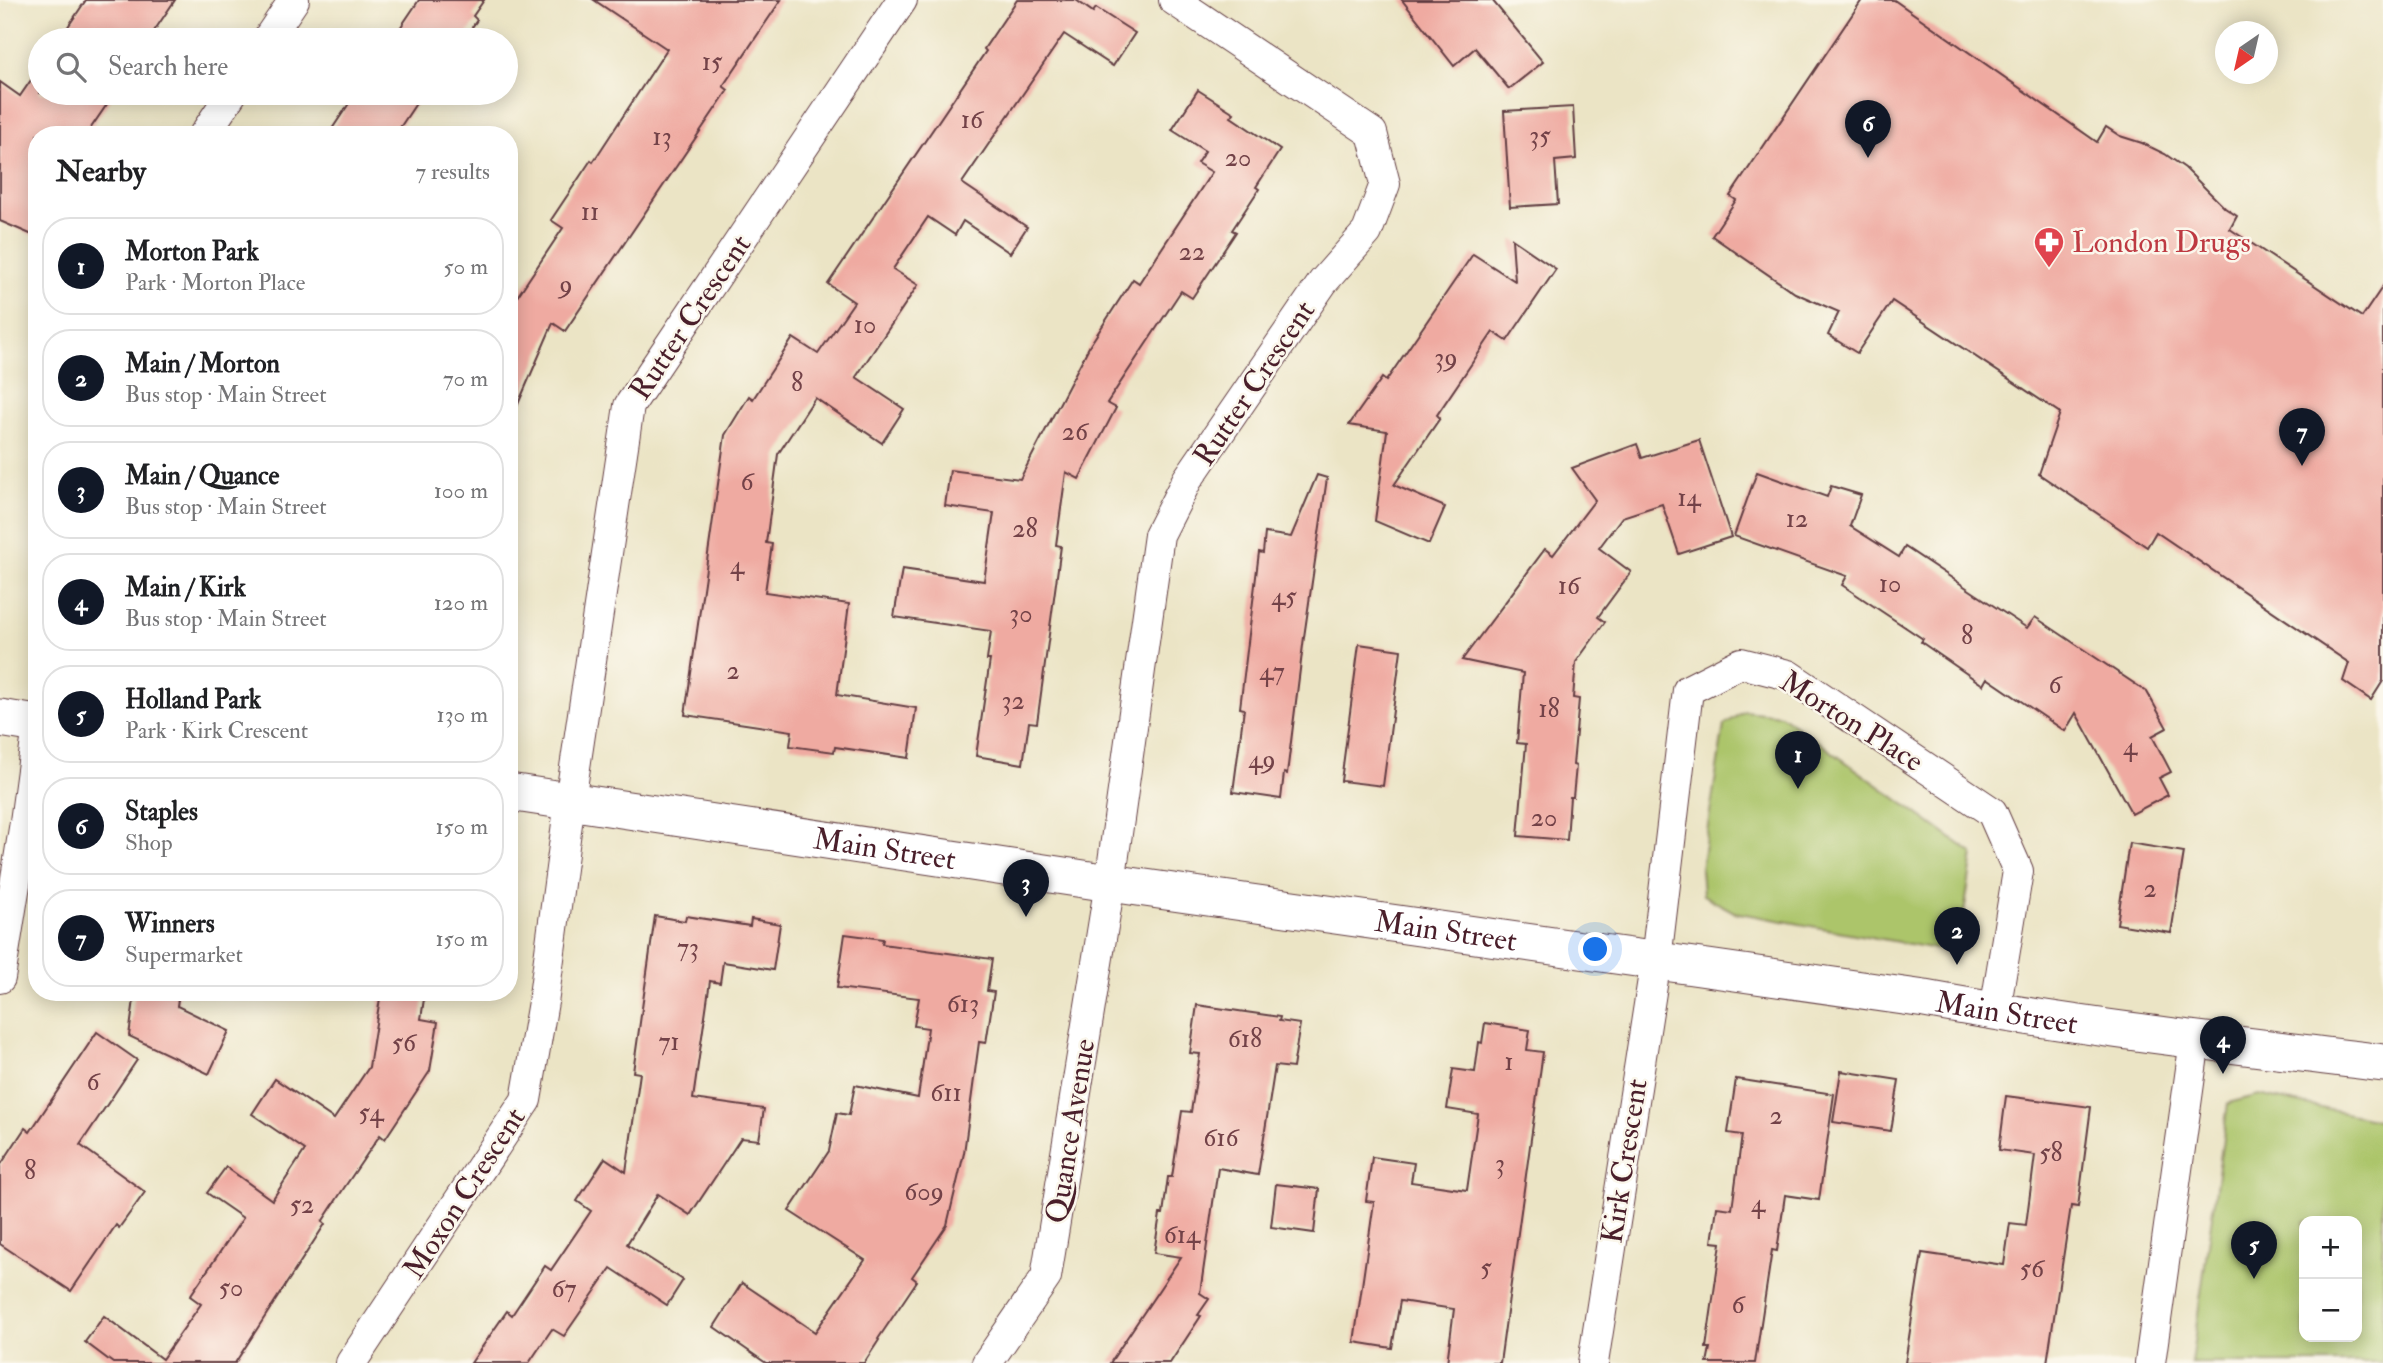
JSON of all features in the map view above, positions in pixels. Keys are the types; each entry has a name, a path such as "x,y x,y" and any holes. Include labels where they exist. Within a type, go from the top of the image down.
{"street":[{"path":"275,28 294,0"},
{"name":"Rutter Crescent","path":"570,801 629,407 902,0"},
{"name":"Rutter Crescent","path":"1110,883 1159,535 1187,480 1323,282 1367,232 1385,184 1372,133 1174,0"},
{"path":"210,126 224,105"},
{"name":"Morton Place","path":"1656,960 1688,690 1741,663 1788,675 1992,812 2018,871 1995,1011"},
{"path":"0,718 28,723"},
{"name":"Main Street","path":"518,793 1110,883 2195,1040 2383,1063"},
{"path":"0,978 28,799"},
{"name":"Moxon Crescent","path":"351,1363 526,1100 544,996 570,801"},
{"name":"Quance Avenue","path":"987,1363 1046,1277 1110,883"},
{"name":"Kirk Crescent","path":"1592,1363 1656,960"},
{"path":"2150,1363 2195,1040"}],"green space":[{"path":"1745,711 1781,715 1973,854 1958,953 1734,912 1703,895 1701,869 1724,725"},
{"path":"2259,1095 2383,1121 2383,1363 2191,1363 2228,1103"}],"building":[{"path":"86,0 175,0 156,28 67,28"},
{"path":"419,0 484,0 473,16 477,20 471,28 400,28"},
{"path":"594,0 781,0 723,86 728,90 565,331 553,323 518,404 518,296 563,228 551,220 591,160 593,162 667,49"},
{"path":"1017,0 1076,0 1093,12 1096,8 1135,33 1113,66 1064,34 962,183 1027,227 1010,253 963,221 955,235 928,217 893,269 918,285 856,377 904,409 882,443 815,398 778,454 766,543 772,544 765,592 849,604 837,695 916,708 909,758 835,747 834,752 790,746 792,731 685,715 725,435 749,396 753,399 793,338 818,354 854,302 828,284 986,51 984,49"},
{"path":"1402,0 1492,0 1543,62 1509,89 1475,48 1454,66"},
{"path":"1862,0 1894,0 2097,142 2106,127 2120,136 2165,154 2185,168 2225,208 2237,216 2230,229 2362,317 2383,286 2383,681 2371,700 2343,681 2349,663 2156,532 2147,547 2039,474 2060,413 1892,301 1857,353 1828,335 1839,312 1795,293 1712,236 1736,200 1730,196"},
{"path":"0,82 20,96 28,84 28,105 106,105 92,126 28,126 28,233 0,221"},
{"path":"1198,90 1234,113 1231,117 1280,150 1232,230 1236,232 1192,298 1181,291 1107,403 1116,408 1079,479 1066,472 1056,545 1061,546 1037,723 1029,722 1023,764 976,756 990,660 987,660 991,631 894,617 902,569 984,581 994,513 945,506 950,470 1020,479 1090,345 1133,279 1139,283 1212,172 1197,163 1205,151 1172,130"},
{"path":"348,105 415,105 401,126 334,126"},
{"path":"1573,107 1576,159 1555,161 1558,204 1510,207 1504,111"},
{"path":"1512,239 1556,269 1507,341 1493,332 1437,415 1440,418 1394,485 1445,507 1429,544 1375,521 1387,431 1349,425 1382,378 1386,381 1473,254 1515,281"},
{"path":"1699,440 1731,537 1679,554 1662,504 1622,517 1599,548 1631,572 1598,617 1605,622 1576,662 1573,698 1579,699 1573,765 1576,766 1573,797 1570,797 1567,840 1518,836 1526,744 1517,743 1523,673 1462,660 1545,549 1553,555 1595,500 1572,468 1637,444 1642,458"},
{"path":"1757,472 1827,497 1831,486 1861,495 1850,526 1899,557 1905,547 2027,628 2035,617 2147,692 2167,728 2152,736 2171,772 2159,778 2168,795 2132,814 2076,713 2065,731 1987,678 1983,685 1921,642 1923,639 1842,585 1847,576 1734,536"},
{"path":"1317,475 1327,478 1287,774 1284,773 1281,799 1233,792 1259,552 1263,553 1265,533 1291,537"},
{"path":"1359,644 1401,650 1383,786 1341,781"},
{"path":"2129,843 2184,852 2171,933 2117,924"},
{"path":"655,916 685,921 686,916 750,926 751,919 780,924 773,970 723,962 720,983 710,981 693,1099 764,1109 759,1140 741,1138 690,1215 658,1194 627,1244 683,1280 667,1305 611,1268 564,1336 552,1329 529,1363 471,1363 507,1311 512,1315 545,1266 551,1270 591,1211 577,1201 605,1158 626,1172 640,1073 633,1072"},
{"path":"845,934 883,939 882,944 992,959 987,991 994,992 986,1043 979,1042 964,1153 947,1225 912,1277 917,1281 864,1363 766,1363 714,1327 742,1283 815,1332 865,1260 789,1211 829,1151 837,1113 849,1115 855,1085 918,1098 928,1028 914,1026 919,998 837,988"},
{"path":"134,1001 178,1001 177,1006 229,1031 209,1074 129,1036"},
{"path":"380,1001 424,1001 421,1019 438,1022 430,1071 385,1139 380,1135 344,1188 322,1222 325,1224 235,1363 113,1363 85,1342 104,1316 162,1359 201,1304 190,1296 243,1218 207,1193 226,1167 272,1200 305,1150 252,1114 275,1079 334,1119 369,1067"},
{"path":"1197,1005 1280,1017 1279,1021 1300,1024 1293,1068 1275,1066 1258,1175 1218,1168 1200,1293 1209,1299 1198,1315 1201,1316 1170,1363 1110,1363 1181,1257 1154,1253 1168,1177 1172,1177 1182,1111 1191,1112 1200,1054 1190,1053"},
{"path":"1485,1023 1530,1030 1527,1050 1543,1052 1500,1363 1447,1363 1454,1309 1400,1301 1392,1348 1354,1342 1374,1202 1366,1201 1372,1157 1414,1163 1411,1182 1467,1190 1478,1114 1447,1109 1453,1069 1475,1072"},
{"path":"97,1032 137,1060 80,1145 145,1192 119,1228 116,1225 71,1291 0,1244 0,1166 25,1128 30,1132"},
{"path":"1841,1071 1899,1080 1891,1131 1833,1122"},
{"path":"1736,1079 1834,1094 1819,1200 1785,1195 1777,1251 1772,1250 1755,1363 1707,1363 1710,1348 1706,1348 1721,1243 1712,1242 1717,1207 1732,1209 1742,1135 1728,1133"},
{"path":"2006,1096 2091,1107 2078,1207 2071,1206 2047,1363 1905,1363 1922,1253 2004,1265 2010,1223 2026,1225 2035,1155 1999,1150"},
{"path":"1276,1184 1319,1189 1314,1233 1271,1227"}],"place":[{"name":"Staples","path":"1868,158"},
{"name":"London Drugs","path":"2049,269"},
{"name":"Winners","path":"2302,466"},
{"name":"Morton Park","path":"1798,789"},
{"name":"Main / Quance","path":"1026,917"},
{"name":"Main / Morton","path":"1957,965"},
{"name":"Main / Kirk","path":"2223,1074"},
{"name":"Holland Park","path":"2254,1279"}]}
